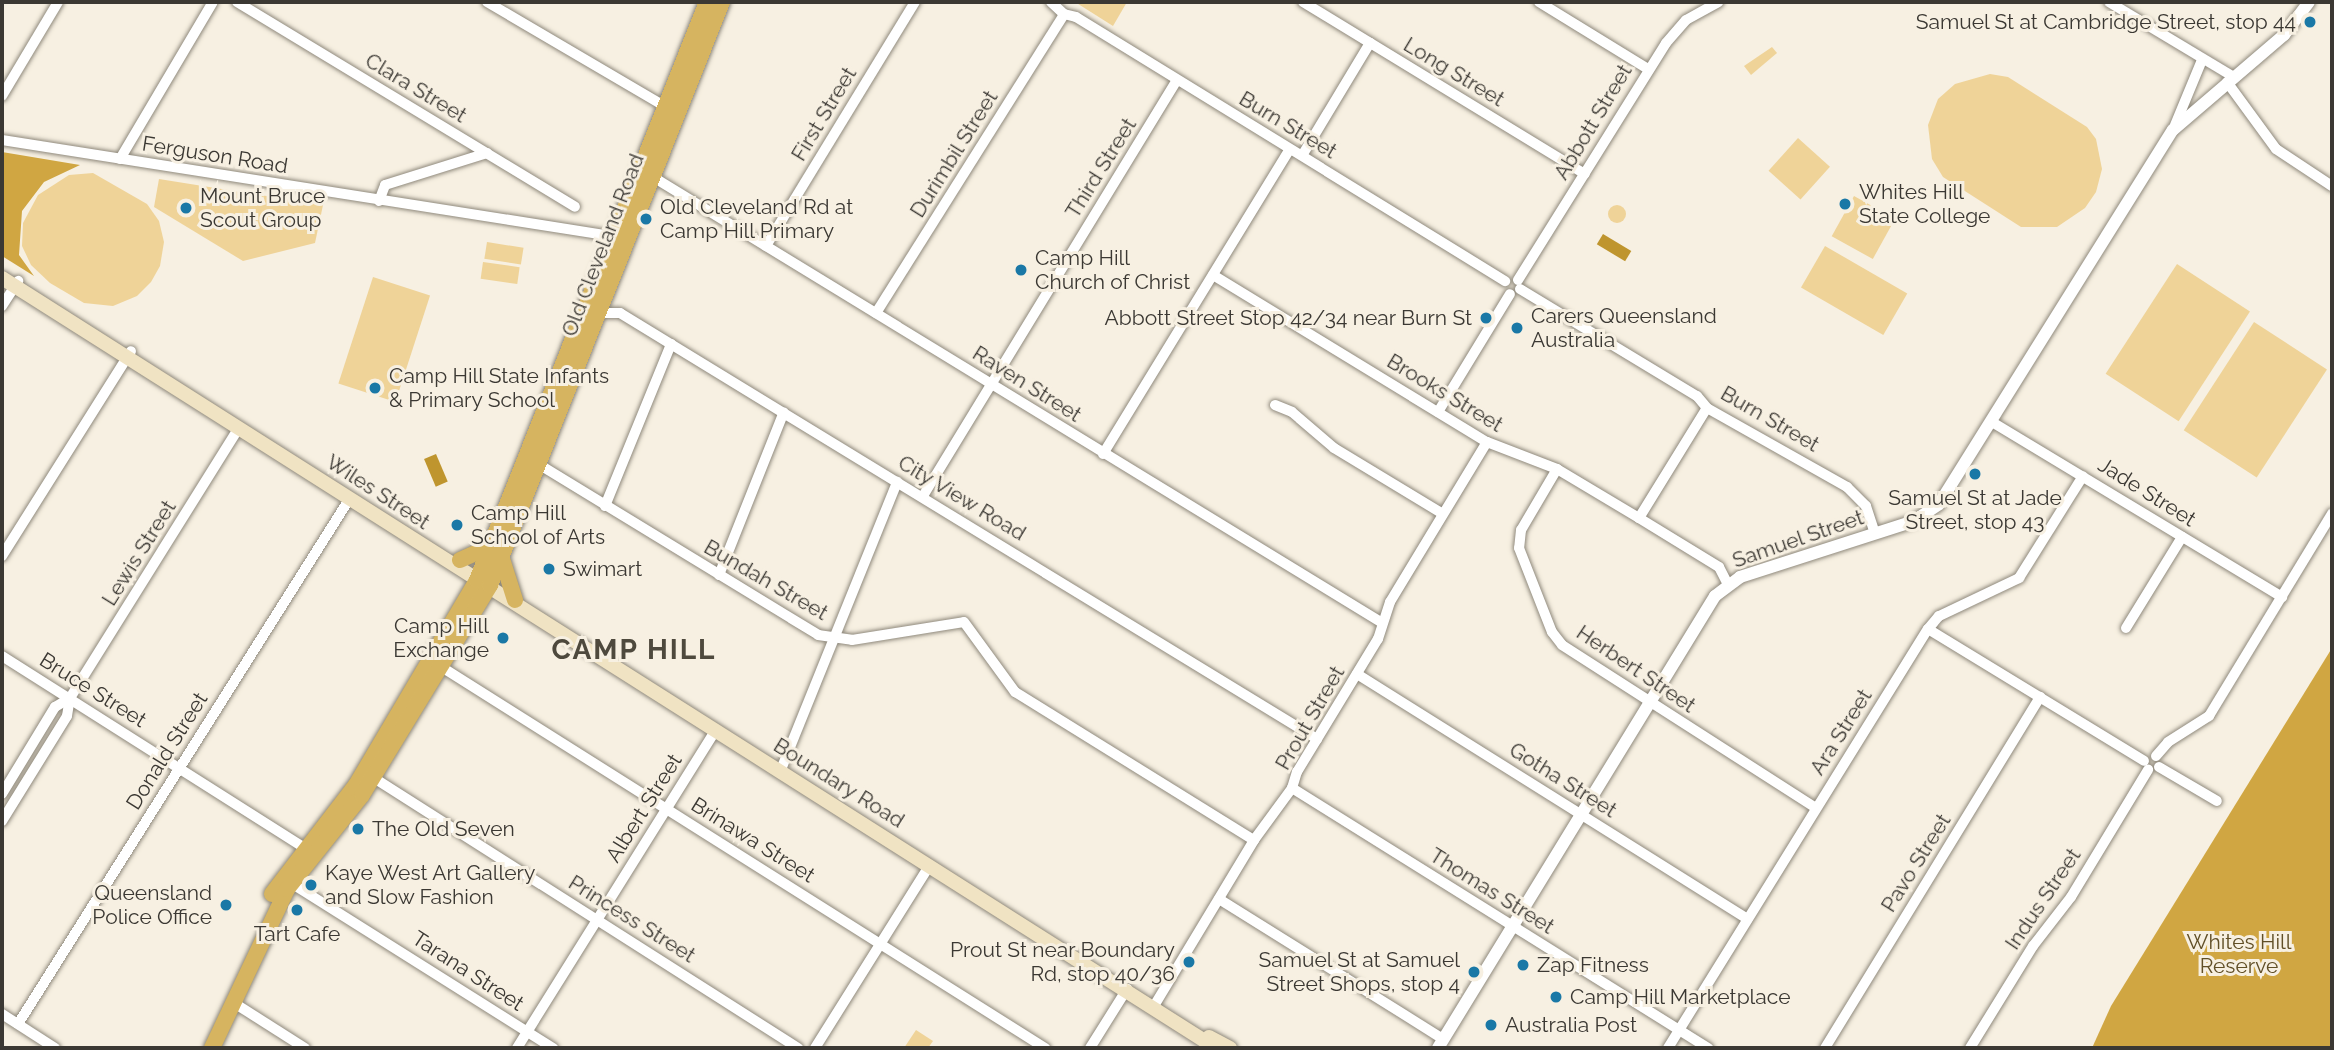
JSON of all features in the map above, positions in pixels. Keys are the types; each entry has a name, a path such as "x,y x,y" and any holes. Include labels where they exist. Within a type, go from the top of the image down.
{"highway":[{"name":"Old Cleveland Road","path":"212,1048 291,883 374,778 440,666 540,465 600,312 666,107 707,2"},
{"name":"Old Cleveland Road","path":"497,552 582,319 653,177 722,2"},
{"path":"460,560 497,552 515,600"},
{"name":"Old Cleveland Road","path":"199,1048 272,895 304,848 356,785 483,579"}],"main road":[{"name":"Wiles Street","path":"2,270 16,283 460,560 483,579"},
{"name":"Wiles Street","path":"2,278 16,283"},
{"name":"Wiles Street","path":"129,354 239,428 483,579"},
{"name":"Boundary Road","path":"483,579 780,772 1154,1006 1216,1048"},
{"name":"Boundary Road","path":"1167,1015 1230,1048"}],"street":[{"path":"2,96 58,2"},
{"path":"120,159 213,2"},
{"name":"Clara Street","path":"237,2 575,207"},
{"path":"487,2 666,107"},
{"name":"First Street","path":"766,246 915,2"},
{"name":"Burn Street","path":"1051,2 1063,14 1076,17 1289,150 1303,154 1505,281 1504,289 1516,288 1697,396 1707,408 1847,486 1866,506 1875,533"},
{"name":"Long Street","path":"1303,2 1585,174"},
{"path":"1539,2 1648,69"},
{"name":"Abbott Street","path":"1438,412 1648,69 1686,20 1718,2"},
{"path":"2109,2 2230,79 2276,149 2332,186"},
{"name":"Samuel Street","path":"2172,130 2284,35 2309,2"},
{"name":"Durimbil Street","path":"876,313 1063,14"},
{"path":"1303,154 1370,43"},
{"name":"Samuel Street","path":"1441,1044 1650,702 1727,583 1914,521 1939,505 2172,130 2202,60"},
{"name":"Third Street","path":"923,496 1177,80"},
{"name":"Ferguson Road","path":"2,140 622,237"},
{"path":"1103,454 1289,150"},
{"path":"379,201 382,188 390,183 487,153"},
{"name":"Raven Street","path":"653,177 1381,622"},
{"name":"Brooks Street","path":"1213,275 1487,442 1558,470 1639,518 1719,567 1727,583"},
{"path":"2,306 16,283"},
{"path":"582,319 600,312"},
{"name":"City View Road","path":"600,312 620,313 1317,739"},
{"path":"605,506 671,344"},
{"path":"2,556 129,354"},
{"path":"1275,405 1292,412 1334,448 1443,514"},
{"path":"1639,518 1707,408"},
{"path":"719,575 784,412"},
{"name":"Jade Street","path":"1992,422 2283,597"},
{"name":"Lewis Street","path":"2,821 67,716 70,698 239,428"},
{"name":"Prout Street","path":"1154,1006 1254,840 1292,788 1317,739 1378,639 1381,622 1487,442"},
{"name":"Bundah Street","path":"540,465 818,635 852,640 964,622 1014,692 1254,840"},
{"name":"Herbert Street","path":"1558,470 1521,530 1519,548 1552,632 1562,645 1816,808"},
{"name":"Ara Street","path":"1668,1048 1928,629 1939,616 2019,579 2083,476"},
{"path":"780,772 897,482"},
{"name":"Donald Street","path":"18,1024 350,498"},
{"path":"2146,766 2168,742 2209,716 2332,514"},
{"path":"2126,628 2182,537"},
{"path":"1928,629 2146,766 2159,767 2217,801"},
{"name":"Bruce Street","path":"2,656 304,848"},
{"name":"Brinawa Street","path":"440,666 1045,1048"},
{"name":"Gotha Street","path":"1357,674 1748,919"},
{"name":"Pavo Street","path":"1825,1048 2040,697"},
{"name":"Lewis Street","path":"2,794 55,707 70,698"},
{"name":"Albert Street","path":"517,1048 716,730"},
{"path":"2155,756 2159,767"},
{"name":"Indus Street","path":"1970,1048 2033,946 2071,897 2146,766"},
{"name":"Princess Street","path":"374,778 798,1048"},
{"name":"Thomas Street","path":"1292,788 1708,1048"},
{"path":"815,1048 930,865"},
{"name":"Tarana Street","path":"291,883 553,1048"},
{"path":"1219,899 1441,1044"},
{"path":"1090,1048 1127,989"},
{"path":"234,1003 304,1048"},
{"path":"2,1014 55,1048"}],"shaded area":[{"path":"1075,2 1127,2 1113,26"},
{"path":"1772,47 1777,53 1751,75 1744,66"},
{"path":"1990,74 2008,77 2087,127 2096,139 2102,169 2096,192 2085,208 2057,227 2021,227 1943,177 1932,159 1928,125 1938,99 1955,84"},
{"path":"1798,138 1830,167 1801,199 1769,171"},
{"path":"93,173 147,204 159,221 164,242 160,266 151,282 137,296 113,306 84,303 50,283 31,265 22,246 23,223 38,195 69,175"},
{"path":"159,179 323,205 315,243 243,261 154,207"},
{"path":"1854,196 1895,219 1873,259 1832,236"},
{"path":"1617,205 1625,210 1626,214 1621,222 1617,223 1609,218 1608,214 1613,206"},
{"path":"1603,234 1631,251 1625,261 1597,244"},
{"path":"487,242 524,248 521,265 484,259"},
{"path":"1825,246 1907,294 1883,335 1801,288"},
{"path":"483,262 520,267 517,284 481,279"},
{"path":"2177,264 2250,311 2179,421 2106,374"},
{"path":"373,277 430,296 395,402 338,384"},
{"path":"2254,322 2327,369 2257,478 2184,430"},
{"path":"436,454 448,482 436,487 424,459"},
{"path":"916,1030 933,1041 928,1048 904,1048"}],"green space":[{"path":"2,152 80,165 44,182 22,211 19,255 34,276 2,256"},
{"name":"Whites Hill Reserve","path":"2332,648 2332,1048 2092,1048 2111,1006"}],"place":[{"name":"Samuel St at Cambridge Street, stop 44","path":"2310,22"},
{"name":"Whites Hill State College","path":"1845,204"},
{"name":"Mount Bruce Scout Group","path":"186,208"},
{"name":"Old Cleveland Rd at Camp Hill Primary","path":"646,219"},
{"name":"Camp Hill Church of Christ","path":"1021,270"},
{"name":"Abbott Street Stop 42/34 near Burn St","path":"1486,318"},
{"name":"Carers Queensland Australia","path":"1517,328"},
{"name":"Camp Hill State Infants & Primary School","path":"375,388"},
{"name":"Samuel St at Jade Street, stop 43","path":"1975,474"},
{"name":"Camp Hill School of Arts","path":"457,525"},
{"name":"Swimart","path":"549,569"},
{"name":"Camp Hill Exchange","path":"503,638"},
{"name":"The Old Seven","path":"358,829"},
{"name":"Kaye West Art Gallery and Slow Fashion","path":"311,885"},
{"name":"Queensland Police Office","path":"226,905"},
{"name":"Tart Cafe","path":"297,910"},
{"name":"Prout St near Boundary Rd, stop 40/36","path":"1189,962"},
{"name":"Zap Fitness","path":"1523,965"},
{"name":"Samuel St at Samuel Street Shops, stop 4","path":"1474,972"},
{"name":"Camp Hill Marketplace","path":"1556,997"},
{"name":"Australia Post","path":"1491,1025"}],"district":[{"name":"CAMP HILL","path":"634,650"}]}
